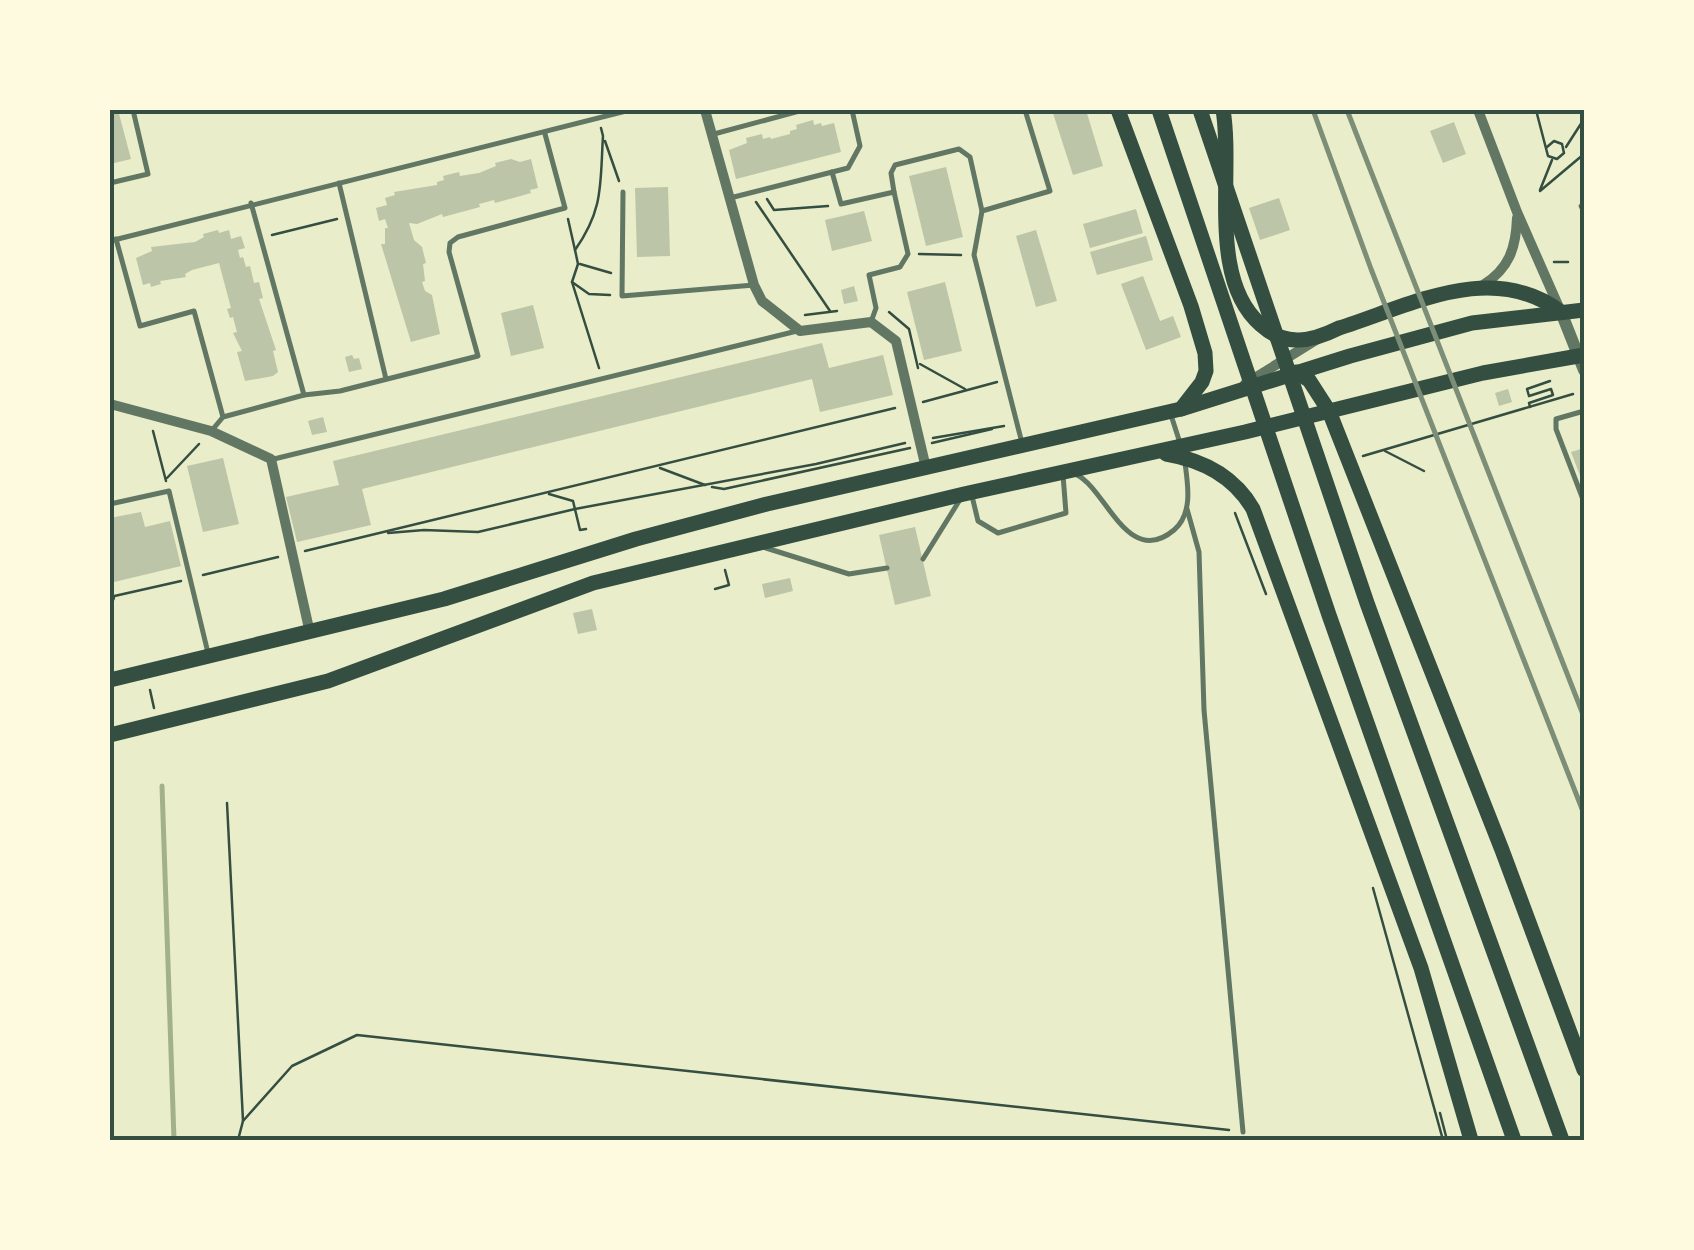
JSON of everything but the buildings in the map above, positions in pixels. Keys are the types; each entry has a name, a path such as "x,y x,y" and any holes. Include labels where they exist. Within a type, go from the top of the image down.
{"main road":[{"path":"1118,110 1205,353 1202,382 1175,410"},
{"path":"1159,110 1329,615 1514,1140"},
{"path":"1200,110 1368,603 1562,1140"},
{"path":"1223,110 1228,248 1233,276 1253,319 1278,338 1290,342 1321,337 1339,328 1483,286 1534,294 1561,312"},
{"path":"110,680 444,598 670,530 1175,410 1472,322 1584,310"},
{"path":"110,735 328,681 593,584 748,544 1157,452 1182,452 1329,410 1483,373 1582,360"},
{"path":"1296,372 1309,380 1329,410 1584,1070"},
{"path":"1182,452 1231,480 1254,509 1421,968 1471,1140"},
{"path":"1421,968 1462,1140"}],"street":[{"path":"705,110 754,285 762,301 800,331 872,322 896,341 926,468"},
{"path":"1478,110 1517,212 1582,360"},
{"path":"1483,286 1504,269 1512,252 1517,212"},
{"path":"1233,392 1321,337"},
{"path":"110,404 211,431 271,459 310,633"}],"lane":[{"path":"110,183 148,174 133,110"},
{"path":"224,417 194,311 140,326 113,240 630,110"},
{"path":"767,110 769,119"},
{"path":"711,134 803,110"},
{"path":"730,198 848,168 860,146 852,110"},
{"path":"982,211 1050,192 1025,110"},
{"path":"211,431 224,417 478,356 450,243 458,237 565,208 544,133"},
{"path":"872,322 876,308 869,275 900,266 908,254 890,173 895,166 959,150 970,158 982,211 974,255 1023,446"},
{"path":"832,172 841,204 894,192"},
{"path":"339,184 386,379"},
{"path":"622,192 622,296 754,285"},
{"path":"251,203 304,395"},
{"path":"271,459 800,331"},
{"path":"968,493 978,521 998,534 1066,513 1066,472 1094,488 1117,524 1136,536 1168,536 1180,525 1188,486 1175,410"},
{"path":"1584,411 1556,419 1556,430 1584,502"},
{"path":"110,504 169,491 209,657"},
{"path":"923,559 968,493"},
{"path":"1186,509 1198,552 1204,710 1243,1132"},
{"path":"748,544 849,574 886,568"}],"path":[{"path":"1536,110 1552,159 1540,191 1584,154"},
{"path":"598,118 622,192"},
{"path":"1552,159 1561,157 1584,118"},
{"path":"576,250 598,209 604,136"},
{"path":"1546,147 1554,141 1564,148"},
{"path":"762,190 774,210 841,204"},
{"path":"750,192 831,312"},
{"path":"565,208 578,264 572,282 602,379"},
{"path":"260,238 347,216"},
{"path":"908,254 974,255"},
{"path":"1552,262 1568,262"},
{"path":"578,264 622,276"},
{"path":"572,282 589,294 622,296"},
{"path":"876,308 893,313 909,329 921,382"},
{"path":"800,315 846,310"},
{"path":"916,362 966,390"},
{"path":"110,606 112,598 1008,379"},
{"path":"1530,409 1529,403 1552,395 1551,389 1529,396 1527,389 1550,382"},
{"path":"1362,457 1574,394"},
{"path":"148,415 169,491"},
{"path":"376,534 424,530 478,532 575,509 1018,424"},
{"path":"166,479 211,431"},
{"path":"1382,450 1424,470"},
{"path":"657,467 707,485"},
{"path":"547,493 573,502 580,530 586,528"},
{"path":"1229,498 1270,606"},
{"path":"715,589 729,585 725,570"},
{"path":"150,690 154,708"},
{"path":"228,802 243,1122 238,1140"},
{"path":"1370,877 1445,1140"},
{"path":"243,1122 292,1066 357,1034 1243,1132"},
{"path":"1440,1113 1445,1140"}],"waterway":[{"path":"162,786 174,1140"}],"railway":[{"path":"1313,110 1584,814"},
{"path":"1347,110 1584,717"}]}
